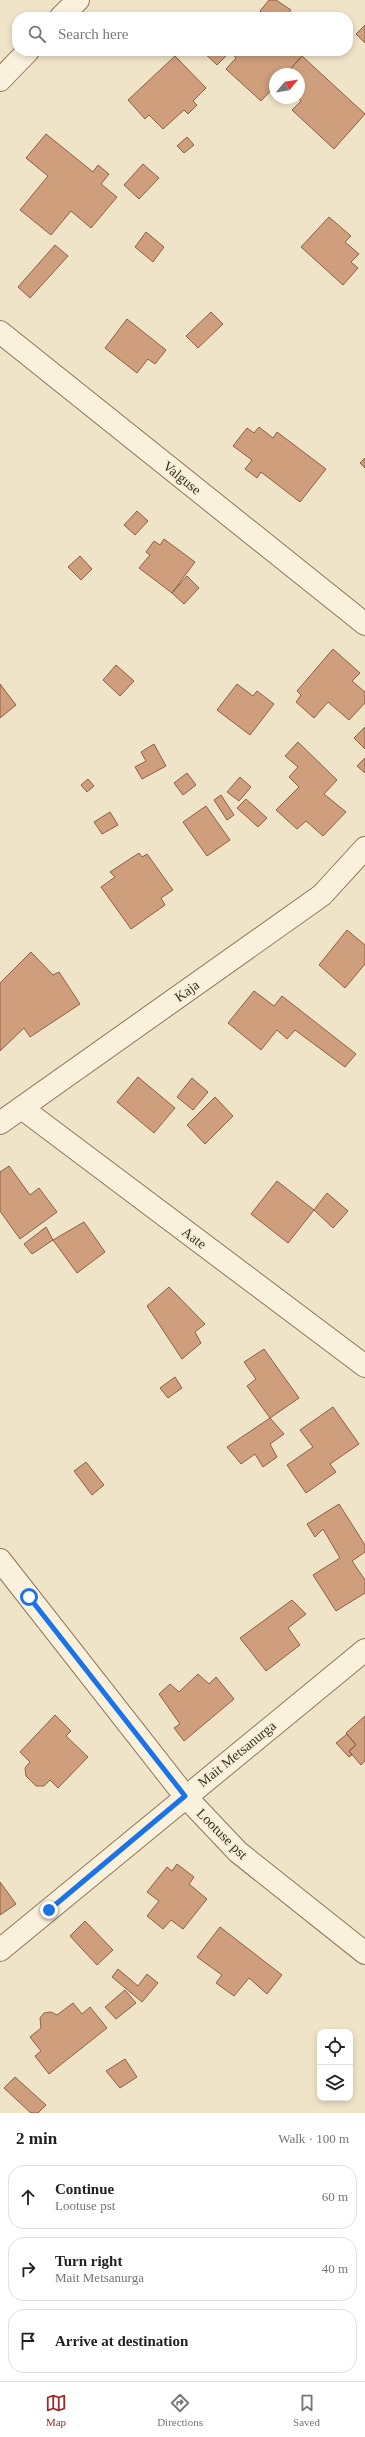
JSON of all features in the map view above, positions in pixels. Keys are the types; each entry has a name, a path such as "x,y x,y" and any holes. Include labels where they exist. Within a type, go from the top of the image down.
{"street":[{"path":"66,12 78,0"},
{"path":"0,80 23,56"},
{"name":"Valguse","path":"0,332 365,624"},
{"name":"Kaja","path":"0,1123 23,1109 322,895 365,848"},
{"name":"Aate","path":"23,1109 365,1366"},
{"name":"Lootuse pst","path":"0,1560 185,1796 238,1852 365,1953"},
{"name":"Mait Metsanurga","path":"0,1950 185,1796 365,1650"}],"building":[{"path":"269,0 276,0 291,10 289,12 260,11"},
{"path":"365,25 365,43 356,34"},
{"path":"175,56 206,88 193,101 197,105 188,114 184,110 163,129 149,115 145,119 128,100"},
{"path":"207,56 226,56 217,65"},
{"path":"234,56 302,56 291,68 269,68 269,92 261,101 226,69 236,58"},
{"path":"302,56 365,114 334,149 292,110 298,104 305,104 305,68 291,68"},
{"path":"46,134 93,172 98,165 109,174 101,184 117,197 91,228 71,211 51,235 20,210 48,176 26,158"},
{"path":"187,137 194,145 184,153 177,146"},
{"path":"143,164 159,178 139,199 124,185"},
{"path":"329,217 351,236 345,242 359,254 351,262 358,268 343,285 301,247"},
{"path":"146,232 164,247 153,262 135,247"},
{"path":"55,245 68,256 30,298 18,287"},
{"path":"211,312 223,324 198,348 186,336"},
{"path":"127,319 166,350 155,364 148,359 137,373 105,348"},
{"path":"259,427 273,438 277,432 326,469 300,502 261,472 257,478 245,469 252,460 233,446 247,428 254,433"},
{"path":"365,458 365,468 360,463"},
{"path":"137,511 148,521 135,535 124,525"},
{"path":"164,539 195,562 172,593 139,568 150,555 146,552 154,541 160,545"},
{"path":"80,556 92,569 81,580 68,567"},
{"path":"187,576 199,588 184,604 172,593"},
{"path":"333,649 360,673 352,681 365,692 365,703 349,720 328,702 314,718 296,702 301,695 297,691"},
{"path":"116,665 134,681 120,696 103,680"},
{"path":"0,684 16,705 0,718"},
{"path":"237,684 253,696 257,691 274,704 250,735 217,710"},
{"path":"365,727 365,749 354,738"},
{"path":"298,742 337,780 324,794 346,812 323,836 306,821 297,829 276,810 299,787 289,777 298,767 285,756"},
{"path":"154,744 166,766 142,779 135,767 146,761 141,752"},
{"path":"365,758 365,773 357,766"},
{"path":"187,773 196,785 183,795 174,783"},
{"path":"240,777 251,787 239,801 227,792"},
{"path":"88,779 94,786 87,792 81,785"},
{"path":"221,795 234,815 227,820 214,800"},
{"path":"246,799 267,818 258,827 237,808"},
{"path":"206,806 230,840 207,856 183,822"},
{"path":"110,812 118,825 102,834 94,822"},
{"path":"139,853 142,857 147,854 173,890 161,898 165,905 131,929 101,887 115,877 110,872"},
{"path":"347,930 365,945 365,964 345,988 319,965"},
{"path":"31,952 53,975 59,972 80,1004 30,1037 24,1028 0,1051 0,983"},
{"path":"254,991 274,1006 282,996 356,1054 345,1067 295,1030 287,1039 277,1030 261,1050 228,1023"},
{"path":"138,1077 175,1108 154,1133 117,1102"},
{"path":"192,1078 208,1092 193,1110 177,1097"},
{"path":"215,1097 233,1116 205,1144 187,1125"},
{"path":"9,1166 30,1195 39,1188 57,1212 20,1239 0,1211 0,1172"},
{"path":"277,1181 314,1210 288,1243 251,1214"},
{"path":"327,1193 348,1211 333,1228 314,1210"},
{"path":"84,1222 105,1252 77,1273 53,1240"},
{"path":"46,1227 53,1240 32,1254 24,1244"},
{"path":"169,1287 205,1324 195,1332 201,1343 182,1359 147,1306"},
{"path":"264,1349 299,1398 270,1418 247,1386 256,1379 244,1362"},
{"path":"175,1377 182,1388 168,1398 160,1388"},
{"path":"333,1407 359,1444 330,1464 336,1472 306,1493 287,1465 313,1447 300,1430"},
{"path":"270,1418 284,1434 270,1444 277,1457 263,1467 255,1454 241,1464 227,1447"},
{"path":"86,1462 104,1485 92,1495 74,1471"},
{"path":"339,1504 365,1545 365,1552 352,1561 365,1580 365,1593 336,1611 313,1575 340,1558 323,1529 315,1537 307,1524"},
{"path":"292,1600 306,1614 288,1628 300,1645 266,1671 240,1638"},
{"path":"198,1674 209,1684 216,1677 234,1699 184,1741 174,1728 180,1724 159,1694 170,1684 179,1692"},
{"path":"55,1715 71,1731 66,1736 88,1757 58,1788 50,1780 44,1786 36,1786 26,1776 25,1768 30,1762 20,1752"},
{"path":"365,1716 365,1761 361,1765 349,1751 356,1745 346,1733"},
{"path":"347,1734 356,1745 349,1751 352,1755 349,1757 336,1743"},
{"path":"177,1864 194,1877 189,1884 207,1899 183,1929 171,1920 163,1929 147,1916 159,1901 147,1892 167,1867 172,1871"},
{"path":"0,1882 16,1904 0,1915"},
{"path":"85,1921 113,1950 97,1965 70,1936"},
{"path":"220,1927 282,1975 267,1994 249,1978 234,1996 216,1983 222,1975 197,1957"},
{"path":"118,1969 138,1986 147,1974 158,1983 142,2002 112,1977"},
{"path":"125,1990 136,2003 116,2019 105,2007"},
{"path":"73,2003 82,2014 90,2007 107,2028 49,2074 35,2056 41,2051 30,2037 41,2028 40,2018 44,2013 51,2012 57,2015"},
{"path":"125,2059 137,2077 120,2088 106,2071"},
{"path":"15,2077 46,2105 38,2113 31,2113 4,2088"}],"route":[{"path":"29,1597 185,1796 49,1910"}]}
